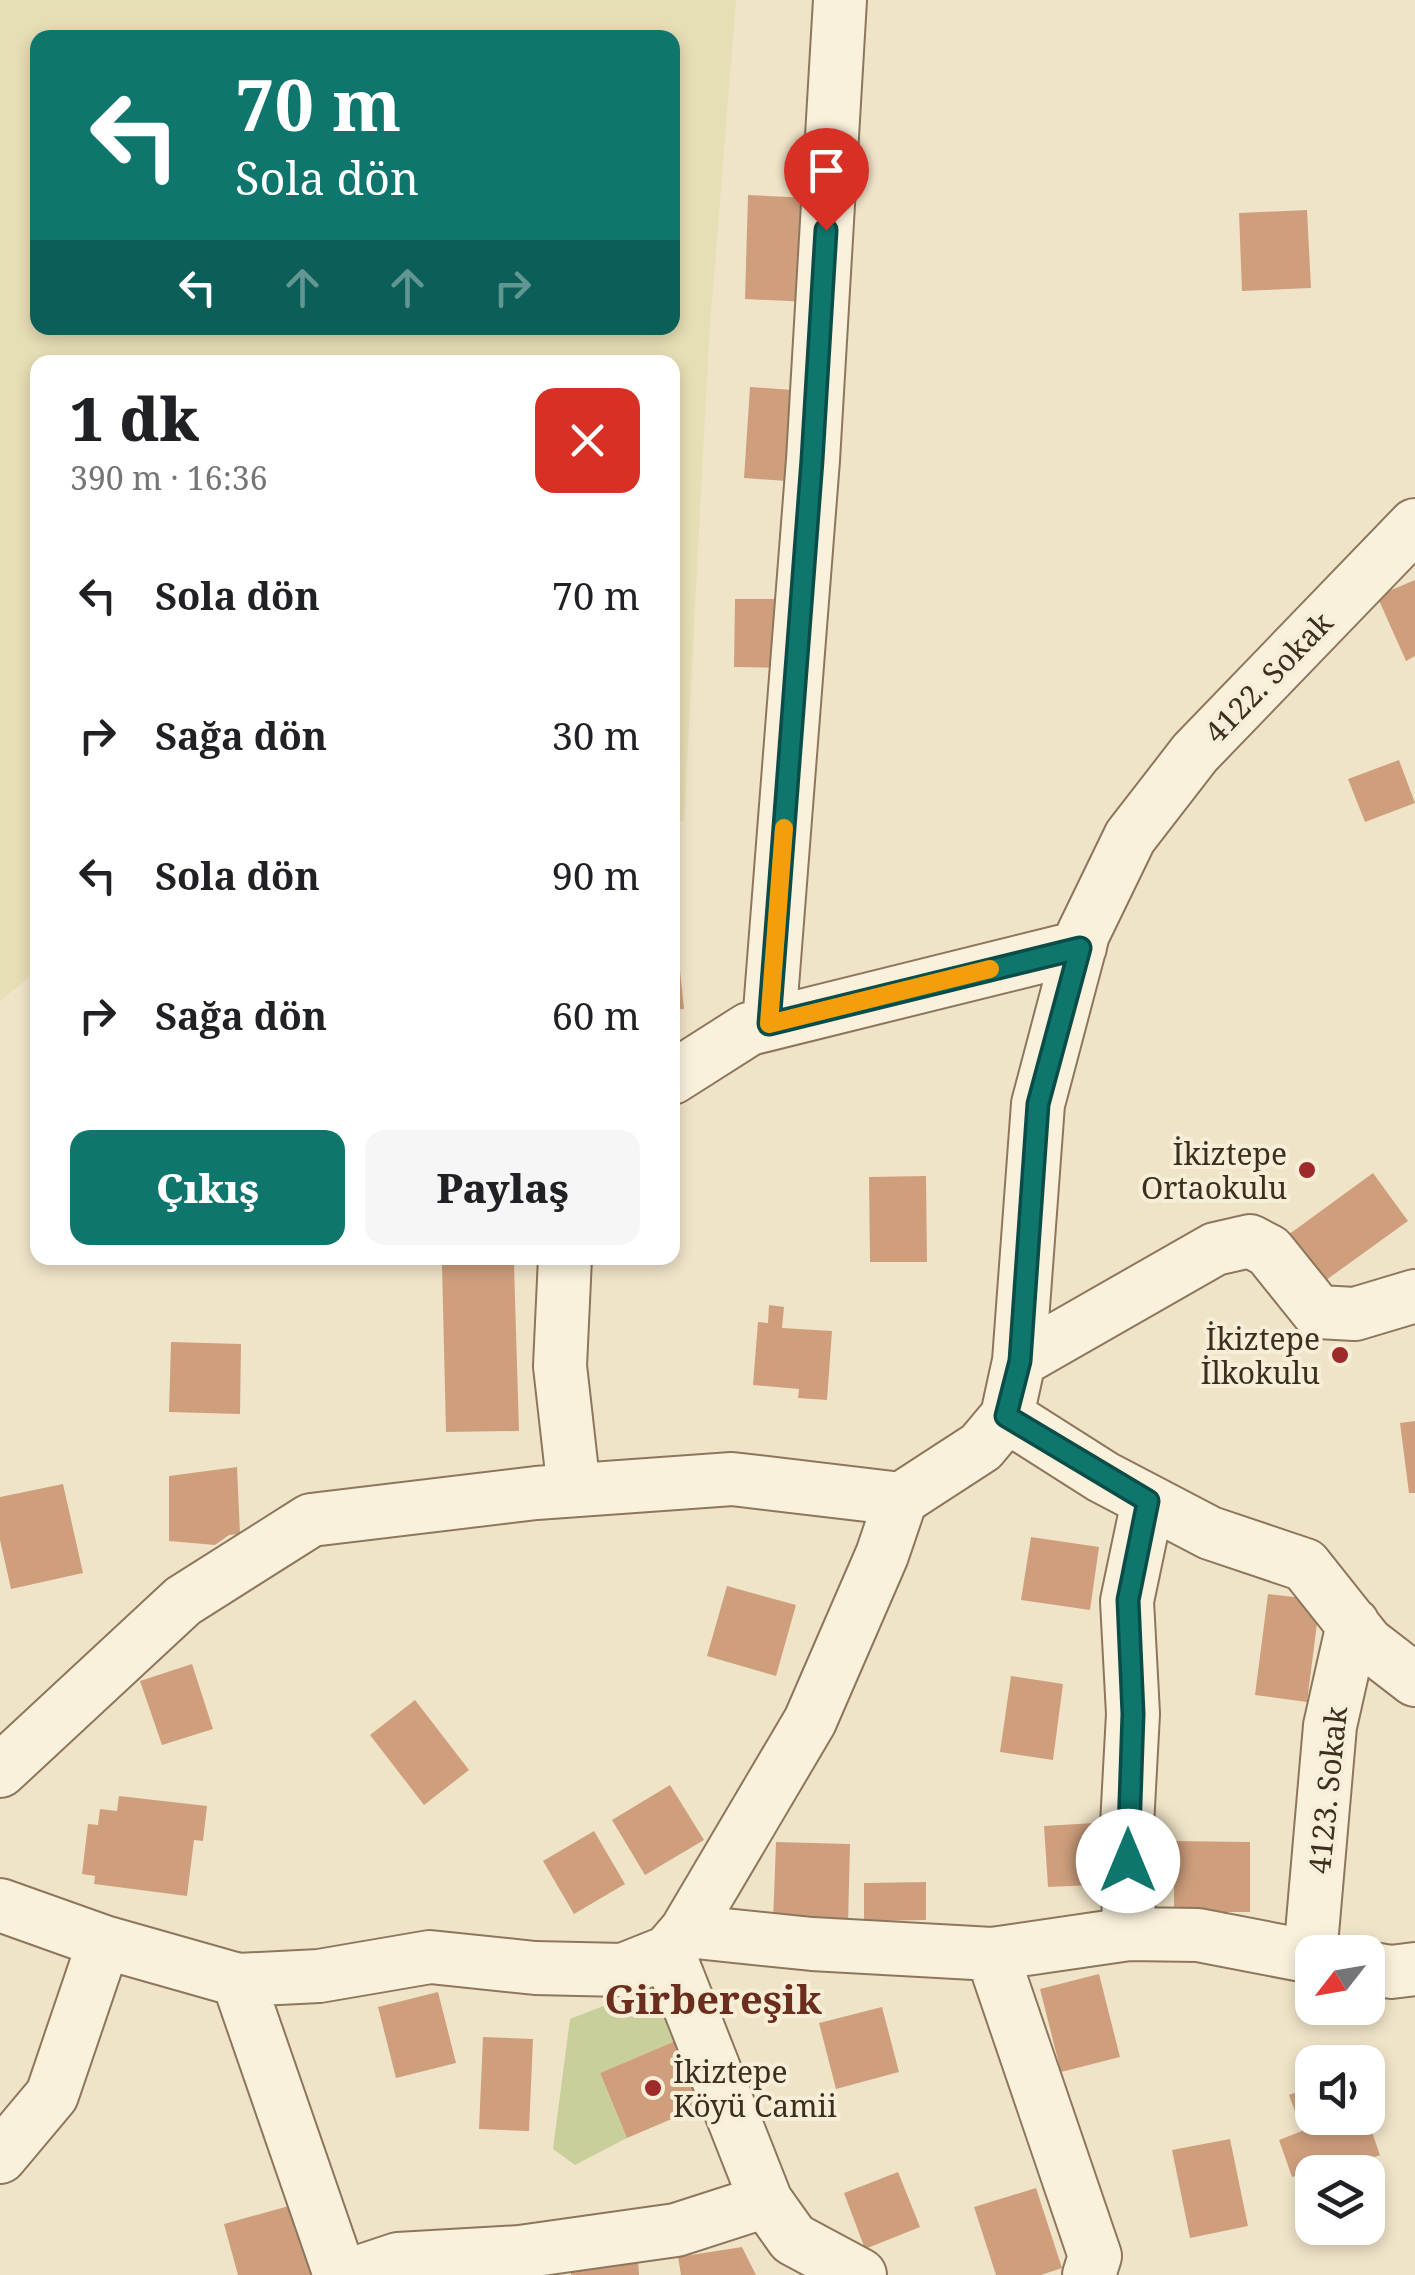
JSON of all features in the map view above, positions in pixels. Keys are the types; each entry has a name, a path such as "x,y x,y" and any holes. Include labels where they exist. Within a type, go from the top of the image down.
{"street":[{"path":"769,1024 812,460 840,0"},
{"name":"4122. Sokak","path":"1006,1416 1020,1361 1038,1104 1080,948 1130,837 1196,753 1415,525"},
{"path":"680,1073 749,1029 1080,948"},
{"path":"1020,1361 1215,1249 1250,1241 1269,1251 1318,1312 1355,1314 1415,1296"},
{"path":"565,1265 560,1366 574,1490"},
{"path":"772,2275 756,2204 677,1942 810,1720 882,1555 901,1500 982,1447 1006,1416 1210,1534 1305,1566 1368,1642 1415,1680"},
{"path":"0,1771 183,1601 311,1520 574,1490 732,1479 901,1500"},
{"path":"1129,1934 1127,1825 1133,1714 1128,1600 1148,1501"},
{"name":"4123. Sokak","path":"1313,1935 1330,1726 1353,1624"},
{"path":"0,1905 104,1942 238,1980 320,1976 430,1957 536,1968 623,1970 677,1942 812,1944 992,1954 1129,1934 1198,1935 1295,1953"},
{"path":"0,2157 52,2095 104,1942"},
{"path":"992,1954 1095,2256 1089,2275"},
{"path":"1385,1971 1415,1969"},
{"path":"238,1980 340,2275"},
{"path":"350,2275 398,2259 520,2252 676,2230 756,2204"},
{"path":"756,2204 793,2239 860,2275"}],"shaded area":[{"path":"0,0 736,0 709,339 684,822 680,820 680,355 30,355 30,977 0,1001"}],"green space":[{"path":"660,1984 680,2039 600,2073 627,2138 575,2165 553,2149 570,2019"}],"building":[{"path":"748,195 812,198 809,302 745,299"},
{"path":"1307,210 1311,288 1242,291 1239,213"},
{"path":"750,387 807,391 800,482 744,478"},
{"path":"1415,580 1415,656 1406,661 1377,596"},
{"path":"735,599 792,599 791,668 734,667"},
{"path":"1399,760 1415,803 1365,822 1348,779"},
{"path":"680,970 684,1009 680,1009"},
{"path":"1373,1173 1408,1221 1322,1283 1288,1235"},
{"path":"926,1176 927,1262 870,1262 869,1177"},
{"path":"442,1265 514,1265 519,1431 446,1432"},
{"path":"769,1305 784,1307 782,1328 832,1331 827,1400 798,1398 799,1389 753,1385 758,1322 768,1323"},
{"path":"171,1342 241,1344 240,1414 169,1412"},
{"path":"1415,1421 1415,1493 1409,1493 1400,1423"},
{"path":"237,1467 240,1534 229,1535 215,1545 169,1541 169,1476"},
{"path":"63,1484 83,1573 11,1589 0,1540 0,1497"},
{"path":"1031,1537 1099,1547 1090,1610 1021,1600"},
{"path":"727,1586 796,1605 776,1676 707,1656"},
{"path":"1268,1594 1320,1600 1307,1702 1255,1695"},
{"path":"192,1664 213,1729 162,1745 140,1681"},
{"path":"1011,1676 1063,1684 1053,1760 1000,1752"},
{"path":"415,1700 469,1770 424,1805 370,1735"},
{"path":"670,1785 704,1840 645,1875 612,1820"},
{"path":"119,1796 207,1806 203,1841 194,1840 187,1896 94,1884 95,1876 82,1874 88,1824 98,1825 100,1809 117,1811"},
{"path":"1111,1822 1115,1884 1048,1887 1044,1826"},
{"path":"594,1831 625,1884 574,1914 543,1861"},
{"path":"1174,1841 1250,1842 1250,1912 1174,1912"},
{"path":"776,1842 850,1844 848,1924 773,1922"},
{"path":"926,1882 926,1920 864,1921 864,1883"},
{"path":"1099,1974 1120,2057 1061,2072 1040,1989"},
{"path":"438,1992 456,2063 396,2078 378,2007"},
{"path":"882,2007 899,2072 836,2089 819,2023"},
{"path":"483,2037 533,2039 529,2131 479,2129"},
{"name":"İkiztepe Köyü Camii","path":"680,2039 707,2104 627,2138 600,2073"},
{"path":"1295,2134 1373,2135 1380,2155 1295,2155 1292,2177 1279,2140"},
{"path":"1230,2139 1248,2226 1190,2238 1172,2150"},
{"path":"898,2172 920,2227 865,2249 844,2193"},
{"path":"1036,2188 1062,2268 1041,2275 996,2275 974,2207"},
{"path":"303,2202 322,2275 238,2275 224,2224"},
{"path":"742,2247 756,2275 681,2275 678,2257"},
{"path":"638,2258 639,2275 571,2275 570,2264"}],"slow traffic":[{"path":"784,828 769,1024 990,969"}],"place":[{"name":"İkiztepe Ortaokulu","path":"1307,1170"},
{"name":"İkiztepe İlkokulu","path":"1340,1355"},
{"name":"İkiztepe Köyü Camii","path":"653,2088"}],"district":[{"name":"Girbereşik","path":"713,1998"}],"route":[{"path":"826,230 769,1024 1080,948 1038,1104 1020,1361 1006,1416 1148,1501 1128,1600 1133,1714 1128,1861"}]}
